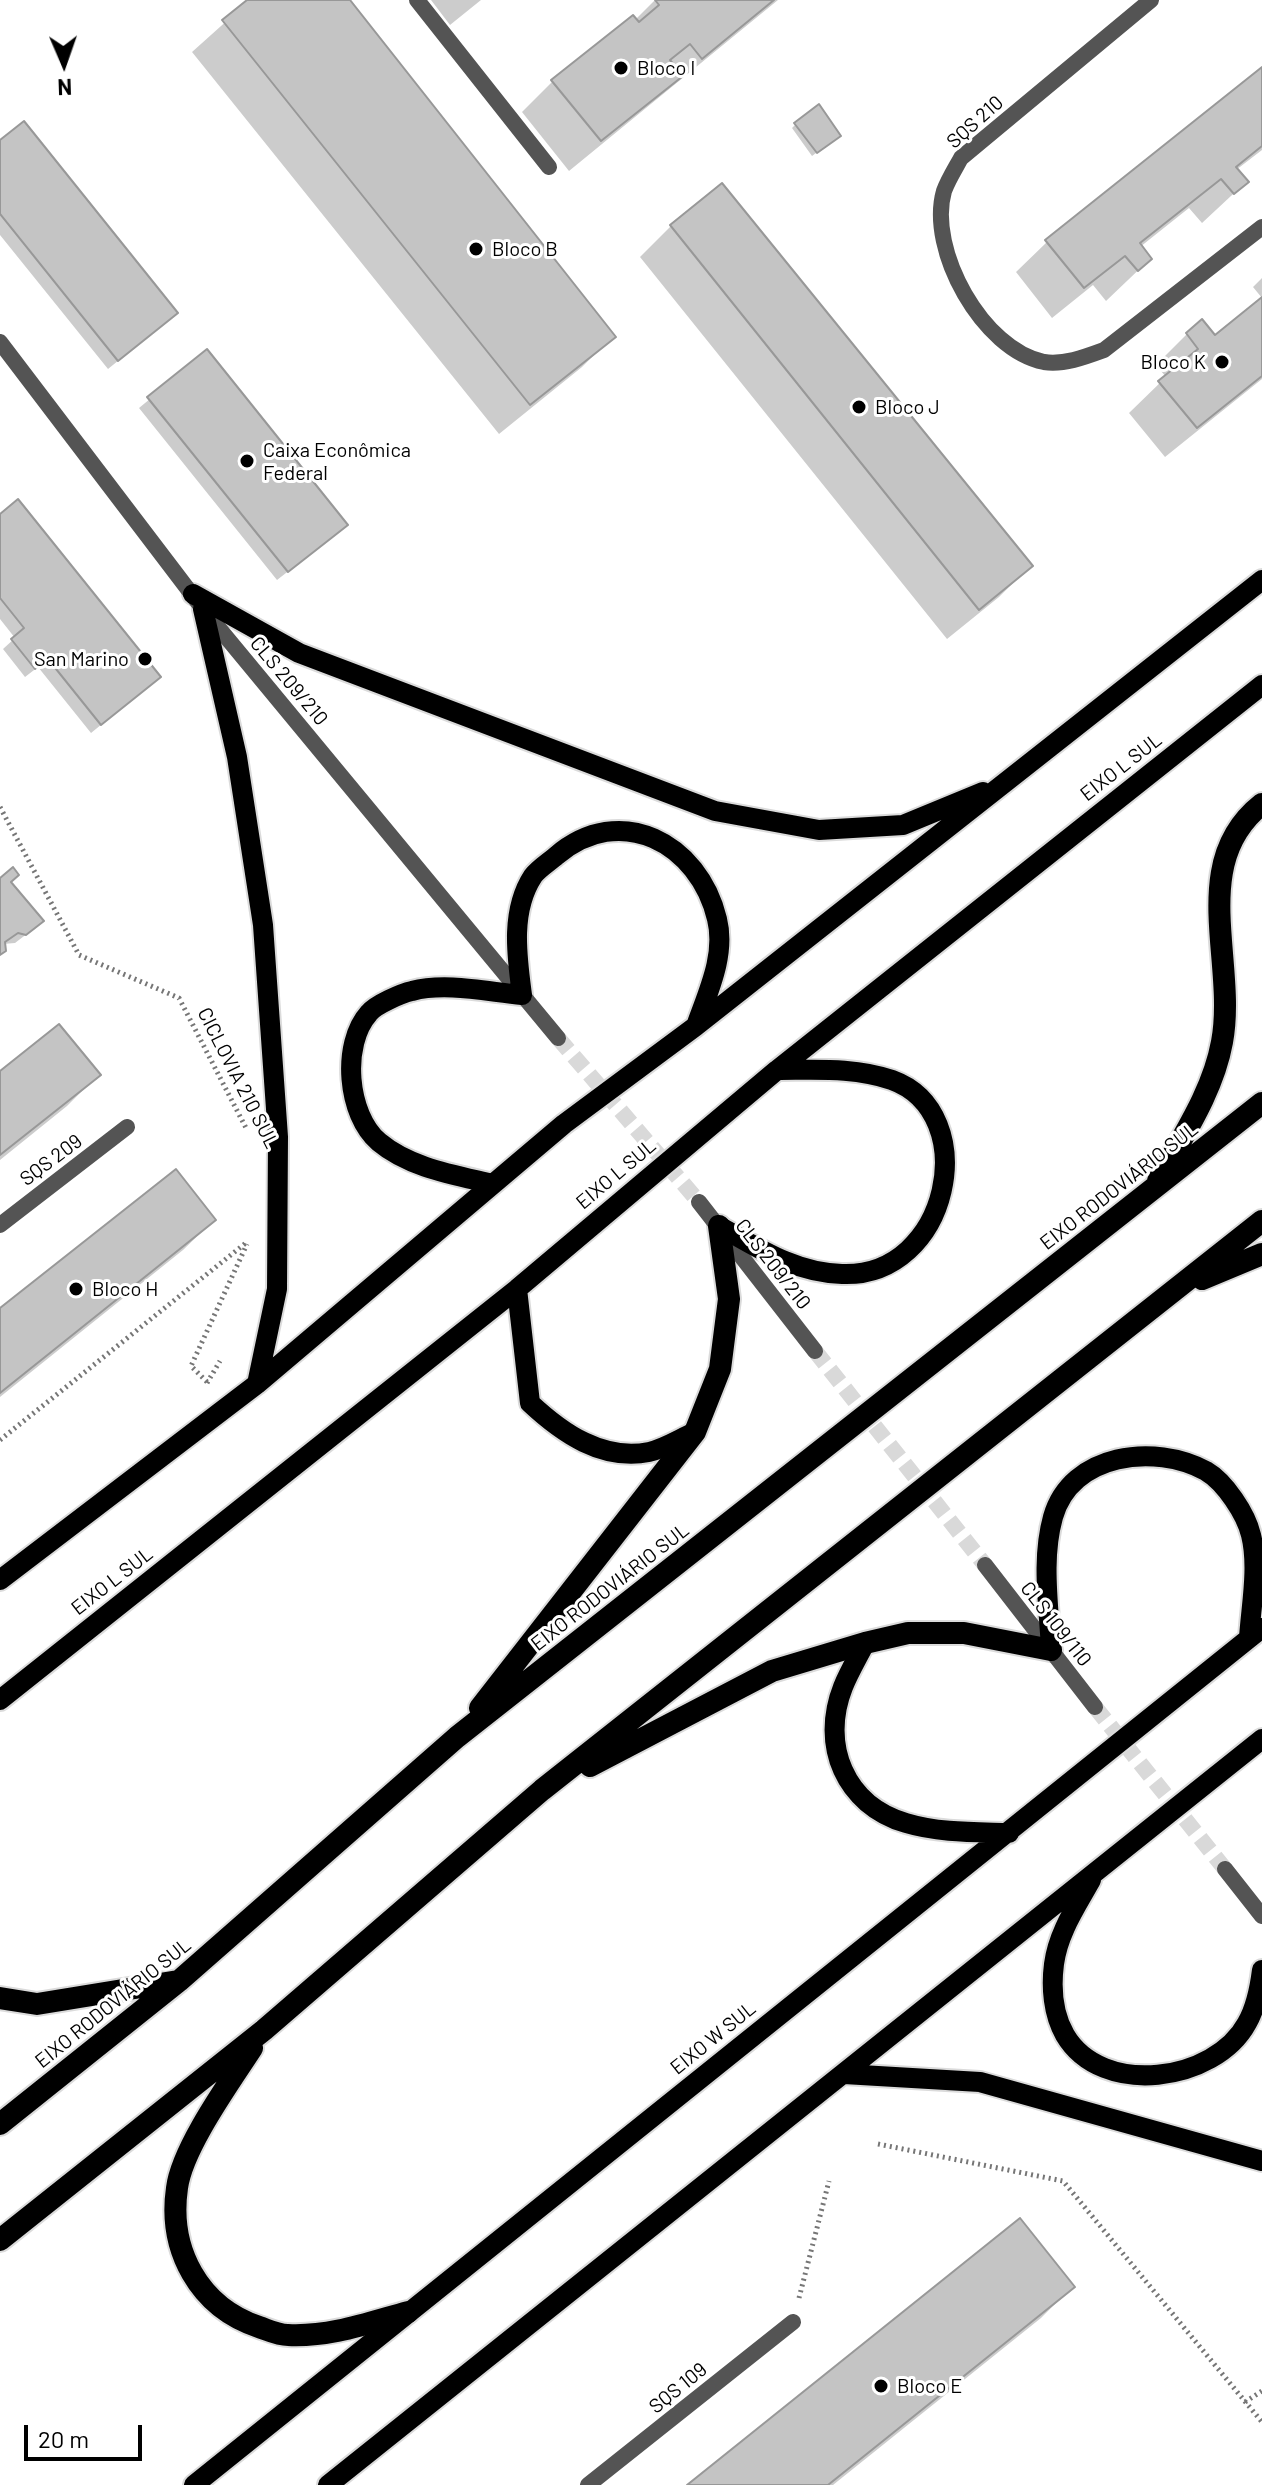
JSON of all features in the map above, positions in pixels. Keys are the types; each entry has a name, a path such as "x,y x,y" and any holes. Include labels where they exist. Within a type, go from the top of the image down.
{"highway":[{"path":"1152,1192 1202,1100 1222,1043 1226,993 1219,930 1220,867 1246,816 1262,804"},
{"name":"EIXO RODOVIÁRIO SUL","path":"0,2124 179,1981 457,1737 1262,1103"},
{"path":"0,2240 264,2030 542,1790 1262,1221"},
{"path":"457,1737 695,1432 720,1369 729,1299 719,1226"},
{"path":"1175,1291 1262,1254"},
{"path":"542,1790 772,1671 865,1643 908,1633 964,1633 1051,1650"},
{"path":"0,1998 37,2004 179,1981"},
{"path":"264,2030 203,2125 177,2186 178,2243 196,2284 235,2319 285,2335 333,2333 408,2312"}],"main road":[{"path":"0,1580 257,1384 564,1124 696,1026 1262,580"},
{"path":"198,601 299,653 715,811 819,830 903,825 1006,783"},
{"path":"198,601 237,757 266,955 278,1137 277,1289 257,1384"},
{"name":"EIXO L SUL","path":"0,1700 517,1289 777,1070 1262,685"},
{"path":"493,1184 426,1168 377,1141 355,1102 349,1055 369,1012 412,991 461,989 522,995 517,952 518,915 533,876 567,847 599,833 645,832 680,852 704,883 718,921 717,968 696,1026"},
{"path":"719,1226 783,1263 843,1275 893,1264 925,1235 943,1192 944,1144 939,1131 928,1107 895,1081 845,1070 777,1070"},
{"path":"517,1289 530,1403 560,1431 602,1450 648,1452 695,1432"},
{"path":"1051,1650 1046,1558 1054,1514 1077,1478 1116,1458 1162,1456 1208,1472 1233,1499 1251,1535 1256,1633"},
{"name":"EIXO W SUL","path":"194,2485 1256,1633"},
{"path":"865,1643 842,1688 834,1729 841,1771 863,1801 904,1823 950,1831 1009,1833"},
{"path":"328,2485 1262,1740"},
{"path":"1097,1870 1066,1925 1054,1962 1053,1999 1065,2036 1092,2062 1133,2075 1179,2074 1220,2054 1247,2023 1262,1970"},
{"path":"844,2074 980,2082 1235,2150 1262,2161"}],"street":[{"path":"417,0 549,167"},
{"name":"SQS 210","path":"1151,0 961,158 944,192 942,229 951,266 985,326 1013,350 1045,362 1076,360 1104,350 1262,227"},
{"name":"CLS 209/210","path":"0,342 198,601 558,1038"},
{"name":"SQS 209","path":"0,1225 127,1127"},
{"name":"CLS 209/210","path":"699,1202 815,1351"},
{"name":"CLS 109/110","path":"985,1565 1095,1707"},
{"path":"1225,1869 1262,1916"},
{"name":"SQS 109","path":"588,2485 793,2322"}],"path":[{"name":"CICLOVIA 210 SUL","path":"0,807 79,955 179,998 250,1135"},
{"path":"207,1382 191,1366 250,1228"},
{"path":"0,1440 247,1241"},
{"path":"878,2144 1063,2181 1262,2422"},
{"path":"793,2322 829,2181"},
{"path":"1245,2402 1262,2391"}],"building":[{"name":"Bloco B","path":"247,0 350,0 616,337 530,405 222,20"},
{"name":"Bloco I","path":"655,0 774,0 702,59 690,44 670,60 683,76 601,141 551,80 633,15 639,22 659,5"},
{"path":"1262,67 1262,146 1236,167 1249,182 1234,194 1221,179 1140,243 1152,259 1138,271 1125,256 1084,288 1045,240"},
{"path":"819,104 841,136 817,153 794,123"},
{"path":"24,121 178,313 118,361 0,214 0,140"},
{"name":"Bloco J","path":"722,183 1033,566 979,610 670,225"},
{"name":"Bloco K","path":"1262,297 1262,376 1197,428 1158,381 1198,349 1186,333 1202,319 1215,335"},
{"name":"Caixa Econômica Federal","path":"207,349 348,525 288,572 147,397"},
{"path":"18,499 161,677 101,725 48,659 35,669 11,639 24,628 0,598 0,514"},
{"path":"13,867 19,875 11,882 44,921 26,935 18,933 5,942 6,951 0,955 0,878"},
{"path":"59,1024 101,1075 0,1155 0,1071"},
{"name":"Bloco H","path":"176,1169 216,1220 0,1393 0,1308"},
{"name":"Bloco E","path":"1020,2218 1075,2287 828,2485 687,2485"}],"tunnel":[{"path":"558,1038 699,1202"},
{"path":"815,1351 985,1565"},
{"path":"1095,1707 1225,1869"}],"place":[{"name":"Bloco I","path":"621,68"},
{"name":"Bloco B","path":"476,249"},
{"name":"Bloco K","path":"1222,362"},
{"name":"Bloco J","path":"859,407"},
{"name":"Caixa Econômica Federal","path":"247,461"},
{"name":"San Marino","path":"145,659"},
{"name":"Bloco H","path":"76,1289"},
{"name":"Bloco E","path":"881,2386"}]}
